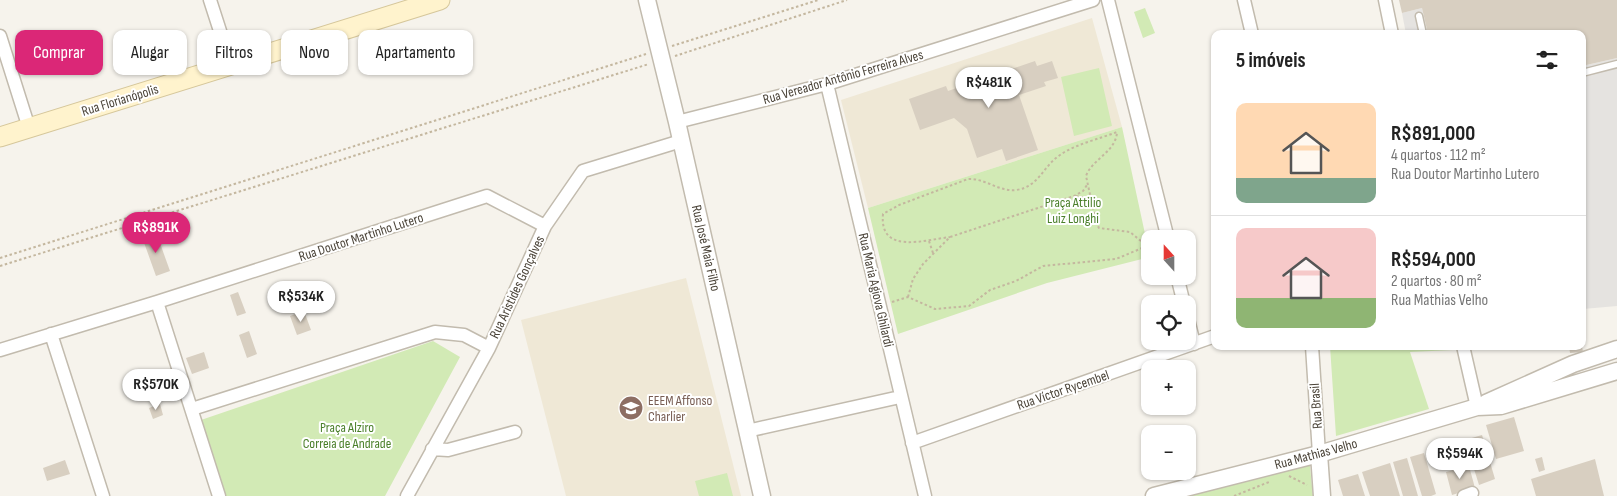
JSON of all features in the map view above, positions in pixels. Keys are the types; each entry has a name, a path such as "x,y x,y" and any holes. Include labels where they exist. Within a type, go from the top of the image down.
{"main road":[{"name":"Rua Florianópolis","path":"271,52 434,1"},
{"name":"Rua Florianópolis","path":"0,137 199,75"}],"street":[{"path":"210,0 220,30"},
{"name":"Rua José Maia Filho","path":"647,0 678,122 762,496"},
{"name":"Rua Vereador Antônio Ferreira Alves","path":"678,122 827,84 1093,0"},
{"path":"1108,0 1166,230"},
{"path":"1244,0 1251,30"},
{"path":"1385,0 1391,30"},
{"path":"0,36 29,128"},
{"name":"Rua Maria Agiova Ghilardi","path":"827,84 925,496"},
{"name":"Rua Aristides Gonçalves","path":"407,496 489,348 545,226 583,171 681,141"},
{"name":"Rua Doutor Martinho Lutero","path":"0,350 157,302 487,196 545,226"},
{"path":"157,302 219,496"},
{"path":"192,409 436,332 464,336 489,348"},
{"path":"52,334 103,496"},
{"name":"Rua Víctor Rycembel","path":"1196,343 1211,338"},
{"name":"Rua Mathias Velho","path":"1477,408 1494,398 1538,379 1617,348"},
{"name":"Rua Víctor Rycembel","path":"912,443 1177,350"},
{"name":"Rua Brasil","path":"1312,350 1322,496"},
{"path":"1464,350 1477,408"},
{"name":"Rua Mathias Velho","path":"1154,496 1319,454 1477,408 1501,406 1617,371"},
{"path":"747,431 900,397"},
{"path":"432,449 448,450 515,432"}],"lane":[{"path":"1418,16 1422,30"},
{"path":"1586,71 1617,64"}],"path":[{"path":"0,266 661,55 818,0"},
{"path":"0,258 661,55 847,0"},
{"path":"880,305 908,297 935,309 969,306 990,290 1016,281 1044,266 1116,259 1147,246 1130,232 1100,228 1090,198 1086,176 1088,170 1110,148 1117,138 1117,132 1060,155 1034,184 1027,187 1016,190 1004,189 978,179 968,179 899,205 883,214 883,228 886,235 891,239 905,242 950,237 1074,196 1083,191 1087,185"},
{"path":"1074,196 1090,198"},
{"path":"908,297 913,279 933,253 950,237"},
{"path":"929,240 933,253"},
{"path":"1234,496 1269,482"}],"shaded area":[{"path":"1422,8 1427,30 1405,30 1402,13"},
{"path":"1092,18 1122,127 868,208 841,100"},
{"path":"1617,58 1617,306 1586,309 1586,65"},
{"name":"EEEM Affonso Charlier","path":"686,278 741,496 566,496 521,320"}],"green space":[{"path":"1145,8 1155,33 1143,38 1134,12"},
{"path":"1099,68 1112,126 1074,136 1061,77"},
{"name":"Praça Attilio Luiz Longhi","path":"1122,127 1144,230 1141,230 1141,259 1047,283 898,334 868,208"},
{"name":"Praça Alziro Correia de Andrade","path":"433,341 460,357 385,496 225,496 201,420"},
{"path":"1330,350 1453,350 1410,352 1429,409 1336,436"},
{"path":"1309,457 1313,496 1161,496"},
{"path":"727,473 733,496 699,496 695,481"}],"building":[{"path":"1399,0 1617,0 1617,58 1586,65 1586,30 1427,30 1422,8 1402,13"},
{"path":"1035,61 1037,66 1052,61 1058,78 1044,82 1046,86 1019,95 1038,150 1006,161 1002,149 977,158 967,129 954,118 920,130 909,99 946,86 948,91"},
{"path":"156,232 170,271 156,276 142,237"},
{"path":"238,292 246,313 237,316 230,295"},
{"path":"304,311 311,330 297,335 290,316"},
{"path":"249,331 257,354 247,358 239,335"},
{"path":"1570,350 1583,350 1583,352 1570,353"},
{"path":"204,352 209,368 192,374 186,358"},
{"path":"160,404 163,415 153,419 149,408"},
{"path":"1514,417 1524,451 1496,459 1486,425"},
{"path":"1482,435 1495,479 1479,485 1465,440"},
{"path":"1460,439 1467,462 1444,469 1437,445"},
{"path":"1424,453 1436,494 1431,496 1422,496 1410,457"},
{"path":"1542,457 1545,470 1539,472 1535,459"},
{"path":"1407,458 1418,496 1403,496 1393,462"},
{"path":"1595,459 1604,496 1536,496 1531,479"},
{"path":"65,460 70,474 47,481 43,468"},
{"path":"1390,463 1400,496 1370,496 1362,472"},
{"path":"1469,466 1475,488 1452,495 1446,472"},
{"path":"1358,474 1365,496 1343,496 1338,480"}],"place":[{"name":"EEEM Affonso Charlier","path":"631,408"}]}
